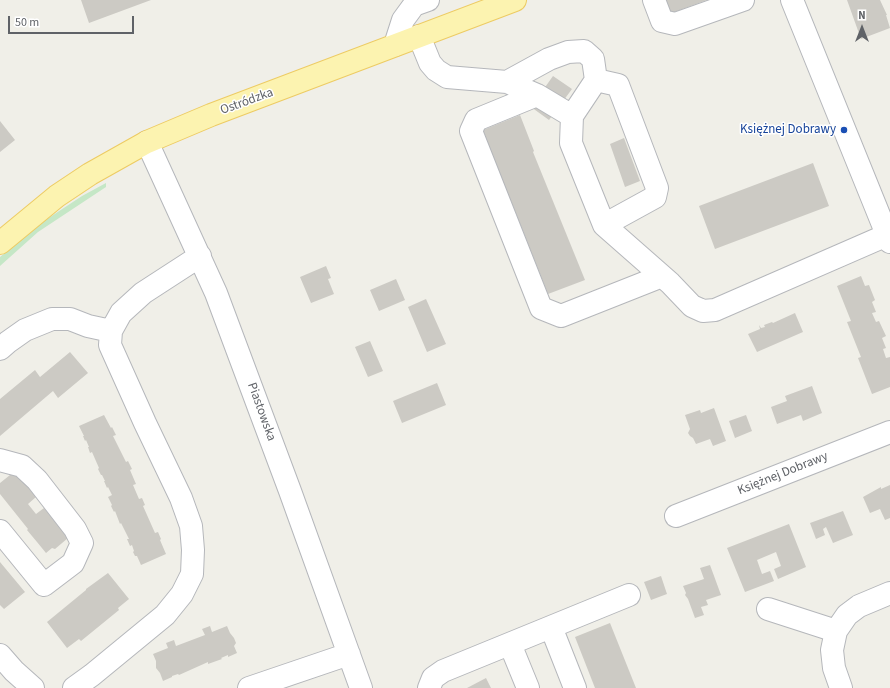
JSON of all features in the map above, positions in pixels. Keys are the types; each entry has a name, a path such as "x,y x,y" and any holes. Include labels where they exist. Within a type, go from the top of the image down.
{"main road":[{"name":"Ostródzka","path":"0,243 64,191 95,170 147,142 211,115 515,0"}],"street":[{"path":"395,45 403,20 414,5 428,0"},
{"path":"654,0 662,21 675,24 743,0"},
{"path":"507,82 549,59 568,52 584,51 593,59 596,80 572,116 571,143 604,225 662,276 692,306 703,311 716,310 889,239 792,0"},
{"path":"419,36 430,63 436,70 447,76 507,82 537,95 572,116"},
{"path":"596,80 618,85 657,188 655,197 604,225"},
{"path":"537,95 476,120 471,131 542,308 561,316 662,276"},
{"name":"Piastowska","path":"147,142 216,293 361,688"},
{"path":"74,688 165,615 182,594 192,574 193,550 191,526 181,498 110,345 111,331 121,313 143,293 200,256"},
{"path":"0,349 25,330 52,319 70,319 88,326 111,331"},
{"name":"Księżnej Dobrawy","path":"676,516 883,435"},
{"path":"0,460 22,466 37,480 75,529 82,543 73,563 44,585 0,532"},
{"path":"842,688 834,668 832,650 836,631 847,615 859,606 890,593"},
{"path":"429,688 433,678 443,671 629,595"},
{"path":"768,609 836,631"},
{"path":"551,627 575,688"},
{"path":"510,644 528,688"},
{"path":"249,688 349,654"},
{"path":"0,655 14,671 33,688"}],"green space":[{"path":"106,183 106,187 38,232 0,266 0,257 41,223 82,196"}],"building":[{"path":"81,0 151,0 89,23"},
{"path":"664,0 707,0 669,14"},
{"path":"847,0 880,0 887,15 890,28 861,39"},
{"path":"553,76 572,89 549,120 531,107"},
{"path":"520,115 534,151 533,152 585,280 548,294 483,130"},
{"path":"0,121 15,140 0,152"},
{"path":"624,138 640,181 625,187 610,144"},
{"path":"813,163 829,206 715,249 699,206"},
{"path":"326,266 331,278 328,279 334,294 311,303 300,277"},
{"path":"861,276 865,286 869,285 875,300 872,302 876,312 872,313 876,322 879,321 886,336 882,338 886,348 883,349 886,358 890,357 890,387 872,394 858,358 861,357 847,322 851,321 837,286"},
{"path":"396,279 405,300 379,311 370,290"},
{"path":"426,299 446,344 427,352 408,307"},
{"path":"795,313 803,332 757,352 748,334 760,329 759,325 761,328 765,327 764,325 773,323"},
{"path":"370,341 383,371 368,377 355,347"},
{"path":"70,352 88,373 58,398 53,391 0,436 0,399 35,370 40,377"},
{"path":"437,383 446,405 402,423 393,401"},
{"path":"812,386 822,413 803,421 801,415 777,424 771,407 787,401 785,396"},
{"path":"714,408 726,441 713,446 710,439 696,444 688,433 690,429 685,415 700,410 701,413"},
{"path":"104,415 116,435 113,436 126,462 128,461 132,469 130,470 136,484 133,485 139,499 142,498 145,505 143,506 155,533 158,532 166,554 141,565 137,556 135,556 133,552 132,545 130,546 127,539 129,539 121,523 120,524 115,511 114,512 111,506 112,505 108,497 112,495 98,469 99,468 92,452 90,453 89,447 79,426"},
{"path":"746,415 752,431 735,438 729,421"},
{"path":"15,471 36,497 28,504 36,514 44,508 68,538 55,549 52,548 46,553 0,494 0,483"},
{"path":"890,485 890,518 885,520 880,509 870,513 863,497 881,487 881,489"},
{"path":"843,511 853,535 833,543 826,527 823,529 825,535 816,539 810,523"},
{"path":"789,524 806,567 778,579 774,569 781,566 776,552 757,560 762,574 770,571 774,581 745,592 727,548"},
{"path":"0,562 25,592 4,609 0,605"},
{"path":"710,565 721,595 706,600 708,605 701,607 704,615 695,618 685,595 686,593 683,586 704,579 700,568"},
{"path":"108,573 129,599 118,608 119,610 81,641 79,639 67,648 47,622 86,589"},
{"path":"661,576 667,594 651,600 644,582"},
{"path":"610,623 636,688 595,688 575,637"},
{"path":"210,626 212,632 227,626 236,643 234,646 237,653 228,657 228,655 208,664 208,662 163,681 156,668 156,661 153,654 168,648 166,643 174,640 176,646 205,635 202,629"},
{"path":"486,678 491,688 467,688"}],"place":[{"name":"Księżnej Dobrawy","path":"844,130"}]}
